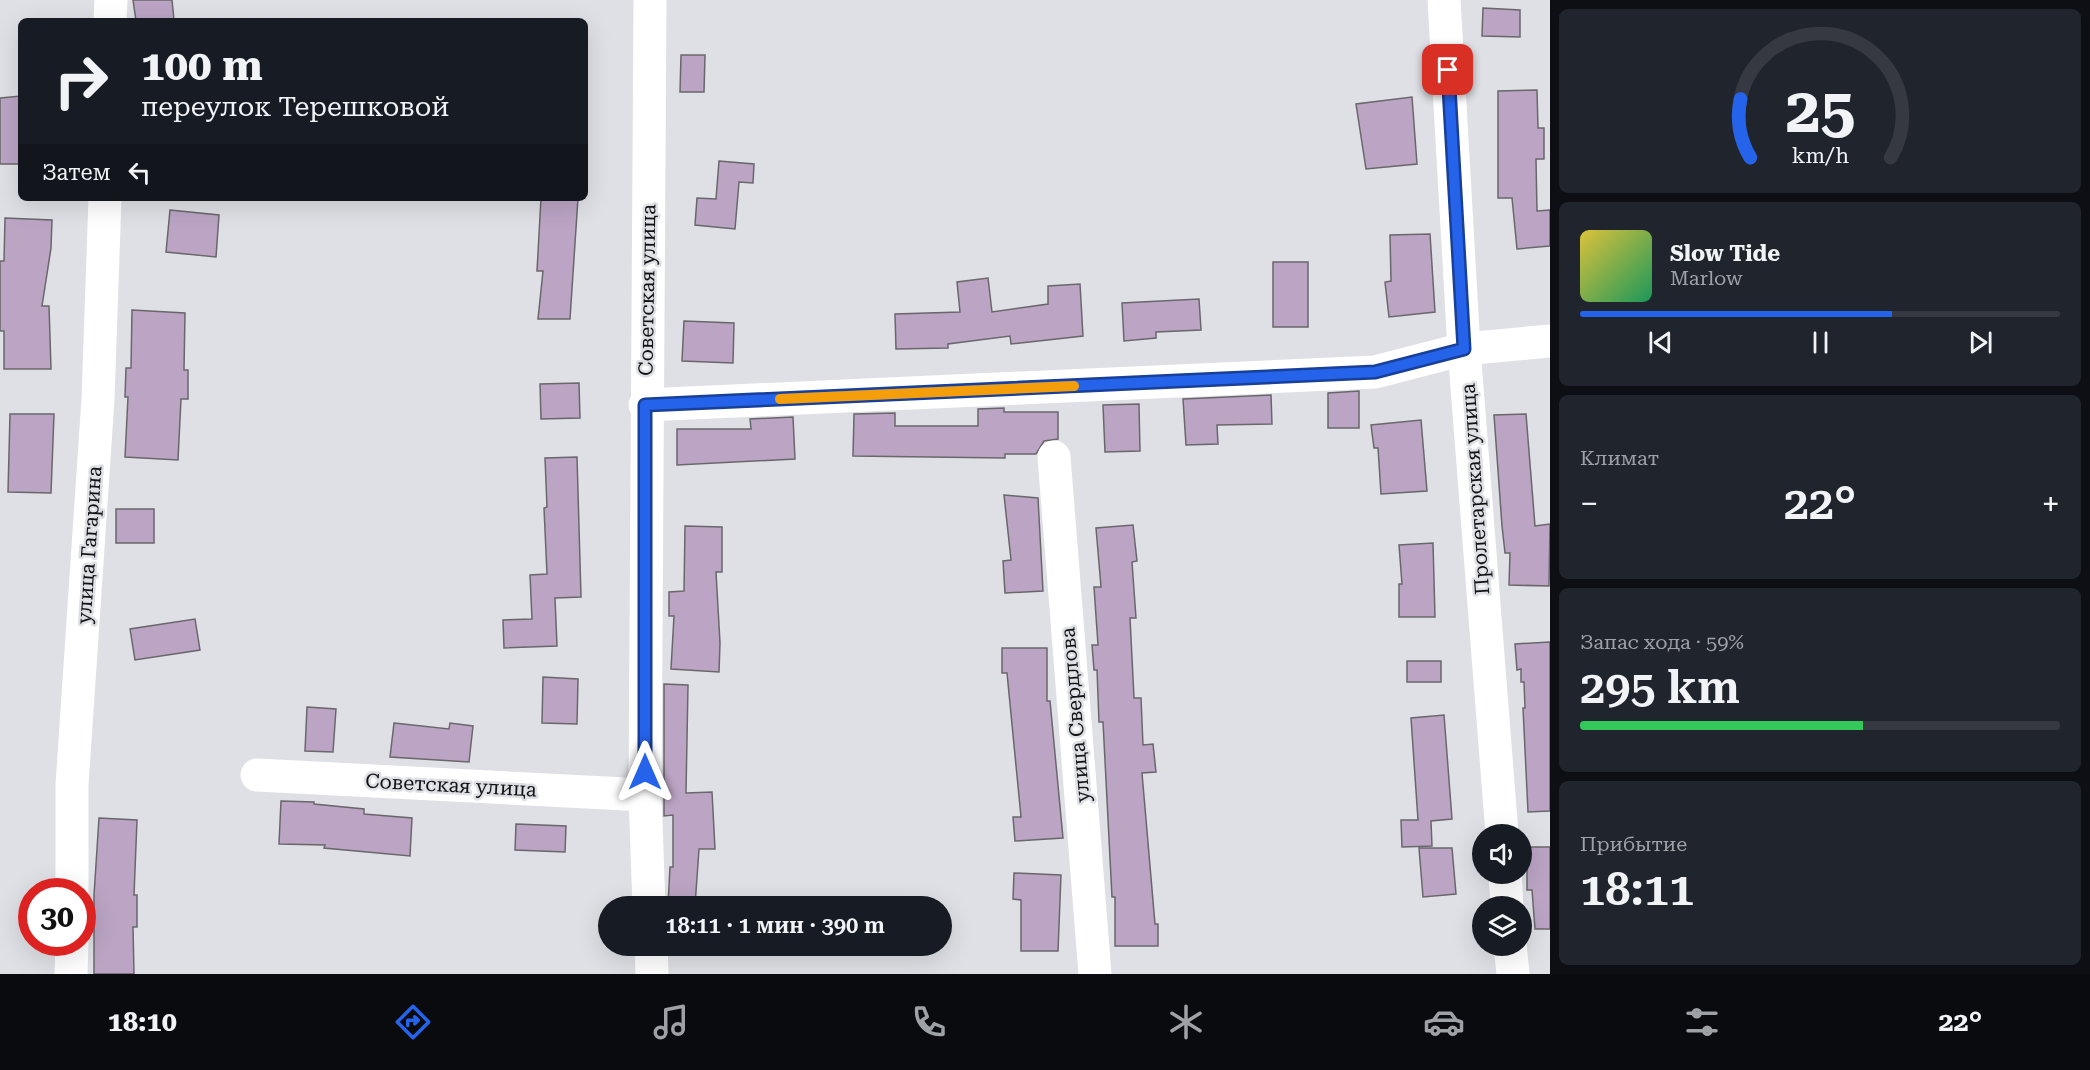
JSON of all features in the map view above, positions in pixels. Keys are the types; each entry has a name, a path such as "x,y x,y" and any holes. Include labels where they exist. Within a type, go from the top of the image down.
{"street":[{"path":"110,18 111,0"},
{"name":"Советская улица","path":"649,896 645,795 645,405 650,0"},
{"name":"Пролетарская улица","path":"1444,0 1464,349 1501,824"},
{"name":"улица Гагарина","path":"72,878 72,785 98,399 105,201"},
{"path":"645,405 1375,372 1464,349 1550,341"},
{"name":"улица Свердлова","path":"1054,457 1095,974"},
{"name":"Советская улица","path":"257,775 645,795"},
{"path":"71,974 72,956"},
{"path":"651,956 652,974"},
{"path":"1511,956 1513,974"}],"building":[{"path":"133,0 172,0 174,18 136,18"},
{"path":"1483,8 1520,10 1520,37 1482,36"},
{"path":"681,55 705,55 704,92 680,92"},
{"path":"1537,90 1538,128 1544,128 1544,159 1536,159 1537,211 1550,210 1550,246 1517,249 1512,198 1498,198 1498,91"},
{"path":"18,96 18,164 0,164 0,98"},
{"path":"1412,97 1417,164 1366,169 1356,104"},
{"path":"719,161 754,164 753,183 739,182 735,229 695,225 697,198 716,199"},
{"path":"541,201 578,201 570,319 538,319 543,271 537,271"},
{"path":"170,210 219,215 216,257 166,252"},
{"path":"5,218 52,220 51,248 42,306 49,306 51,369 4,369 4,331 0,331 0,261 4,261"},
{"path":"1430,234 1435,312 1389,317 1385,282 1391,281 1390,235"},
{"path":"1273,262 1308,262 1308,327 1273,327"},
{"path":"988,278 992,312 1048,304 1048,286 1080,284 1083,336 1011,344 1010,336 948,344 948,348 896,349 895,314 960,312 957,282"},
{"path":"1199,299 1201,330 1156,332 1156,338 1124,341 1122,303"},
{"path":"132,310 185,313 184,370 188,370 188,399 181,399 178,460 125,457 128,397 125,397 126,368 131,368"},
{"path":"684,321 734,323 733,363 682,361"},
{"path":"579,383 580,418 541,419 540,384"},
{"path":"1359,391 1359,428 1328,428 1328,393"},
{"path":"1271,395 1272,424 1217,425 1218,444 1186,445 1183,399"},
{"path":"1139,404 1140,451 1105,452 1103,405"},
{"path":"1004,408 1004,412 1058,412 1058,439 1044,441 1036,454 1005,454 1005,458 853,456 854,414 895,413 895,426 978,426 978,409"},
{"path":"10,414 54,414 51,493 8,492"},
{"path":"1526,414 1535,526 1550,524 1549,586 1509,585 1510,553 1505,553 1494,415"},
{"path":"793,417 795,459 677,465 677,429 751,429 750,419"},
{"path":"1421,420 1427,491 1381,494 1378,448 1374,448 1371,425"},
{"path":"577,457 581,597 555,598 557,646 504,648 503,620 532,619 530,575 547,574 544,508 547,507 545,458"},
{"path":"1004,495 1038,498 1043,591 1005,593 1003,561 1011,560"},
{"path":"116,509 154,509 154,543 116,543"},
{"path":"1133,525 1137,561 1132,562 1136,618 1130,618 1134,698 1141,698 1143,745 1153,744 1156,772 1142,773 1155,924 1158,924 1158,946 1115,946 1115,897 1112,897 1103,722 1099,722 1097,670 1094,670 1092,645 1098,645 1094,587 1101,587 1096,528"},
{"path":"685,526 722,527 722,572 716,572 720,643 719,672 671,669 674,616 669,616 669,592 684,591"},
{"path":"1433,543 1435,617 1399,617 1399,584 1402,584 1399,545"},
{"path":"195,619 200,650 135,660 130,629"},
{"path":"1550,642 1550,811 1528,812 1524,682 1521,682 1521,669 1517,670 1515,644"},
{"path":"1002,648 1047,648 1047,701 1050,701 1063,838 1015,841 1013,817 1021,817 1007,673 1002,673"},
{"path":"1407,661 1441,661 1441,682 1407,682"},
{"path":"543,677 578,679 577,724 542,723"},
{"path":"664,684 688,685 686,793 712,792 715,849 699,849 696,896 669,896 670,867 673,867 673,815 664,816"},
{"path":"307,707 336,709 333,752 305,751"},
{"path":"1444,715 1452,819 1431,821 1432,846 1402,847 1401,820 1418,820 1411,718"},
{"path":"394,723 449,729 450,723 473,726 469,762 390,757"},
{"path":"281,801 314,802 314,804 364,809 364,814 412,818 410,856 324,848 325,845 279,844"},
{"path":"99,818 137,820 134,895 137,895 137,927 133,927 134,974 94,974 95,878"},
{"path":"516,824 566,826 565,852 515,850"},
{"path":"1532,847 1550,847 1550,929 1535,929 1532,890 1527,890 1527,884 1532,884"},
{"path":"1419,848 1452,848 1456,894 1423,897"},
{"path":"1014,873 1061,875 1058,951 1021,951 1021,900 1013,899"}],"slow traffic":[{"path":"780,399 1074,386"}],"route":[{"path":"645,772 645,405 1375,372 1464,349 1448,70"}]}
